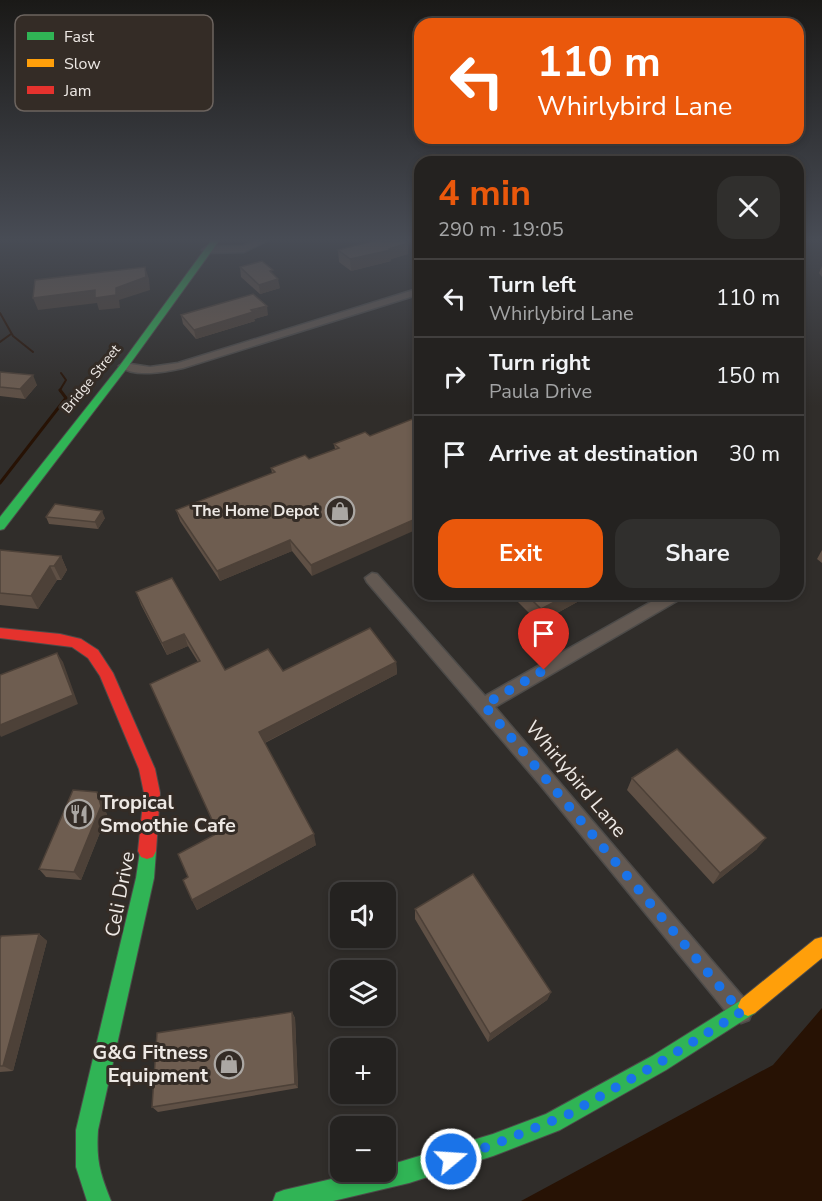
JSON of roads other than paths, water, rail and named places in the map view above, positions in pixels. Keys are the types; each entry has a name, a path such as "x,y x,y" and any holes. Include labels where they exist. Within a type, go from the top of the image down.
{"street":[{"name":"Bridge Street","path":"0,526 124,366 171,294"},
{"path":"124,366 150,370 179,366 410,294"},
{"name":"Whirlybird Lane","path":"372,578 484,705 741,1012"},
{"path":"484,705 667,600"},
{"name":"Celi Drive","path":"0,633 60,639 75,643 93,654 106,673 147,769 152,794 145,878 87,1130 85,1152 88,1174 93,1192 100,1201"},
{"path":"284,1201 409,1172 493,1145 552,1122 659,1063 741,1012 822,946"}],"waterway":[{"path":"0,313 13,336 33,352"},
{"path":"0,342 11,334"},
{"path":"60,390 66,380 61,373"},
{"path":"0,483 66,398 60,390"}],"place":[{"name":"The Home Depot","path":"340,511"},
{"name":"Tropical Smoothie Cafe","path":"79,814"},
{"name":"G&G Fitness Equipment","path":"229,1064"}]}
